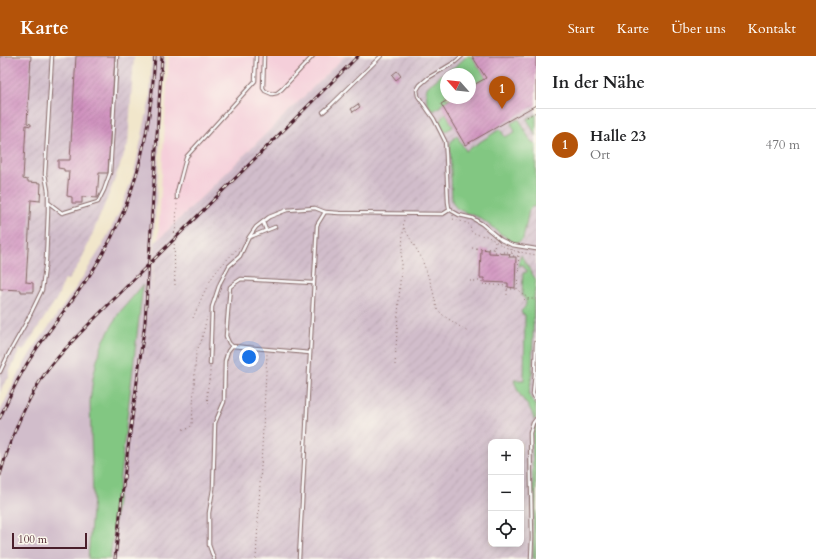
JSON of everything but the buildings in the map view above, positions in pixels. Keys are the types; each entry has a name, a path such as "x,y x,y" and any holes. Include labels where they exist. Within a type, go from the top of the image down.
{"lane":[{"path":"0,372 42,290 46,260 48,191 46,174 52,56"},
{"path":"48,202 62,213 98,202 104,190 110,173 117,56"},
{"path":"177,198 177,192 187,156 253,84 255,81 256,56"},
{"path":"264,56 263,88 265,91 272,94 277,93 282,89 313,56"},
{"path":"322,112 331,106 381,56"},
{"path":"462,56 455,62 428,78 420,85 418,90 418,96 434,119 445,141 448,202 453,212 472,218 482,224 501,240 512,245 536,249"},
{"path":"210,364 212,307 220,283 229,266 240,256 249,237 256,227 269,217 287,210 315,208 325,212 404,214 443,214 451,209"},
{"path":"299,559 317,225 325,212"},
{"path":"263,222 266,230"},
{"path":"249,237 274,227"},
{"path":"310,353 232,346 226,336 230,287 235,282 241,280 314,283"},
{"path":"536,343 533,394 536,400"},
{"path":"214,559 209,545 209,513 213,489 216,422 224,402 225,361 228,351 232,346"},
{"path":"531,559 530,433 533,423 536,420"}],"path":[{"path":"527,117 536,112"},
{"path":"175,285 174,234 176,227 177,198"},
{"path":"453,212 453,219 467,223 470,225 472,232 479,236 487,236 495,242 512,250 536,255"},
{"path":"395,365 404,214"},
{"path":"403,227 421,257 432,287 437,309 444,316 468,332"},
{"path":"494,249 497,236"},
{"path":"193,318 213,277 224,262 249,237"},
{"path":"472,248 494,249 494,252 512,252 512,256 518,256"},
{"path":"517,289 516,270 519,252"},
{"path":"516,270 522,271"},
{"path":"470,280 482,281 482,284 507,286 507,296"},
{"path":"507,289 517,289 529,299"},
{"path":"524,300 536,299"},
{"path":"183,429 190,428 192,424 196,352 201,342 206,319 212,307"},
{"path":"256,559 267,349"},
{"path":"208,404 207,393 210,364"}],"shaded area":[{"path":"0,56 134,56 128,144 111,189 81,261 68,280 65,279 57,298 23,351 20,349 10,371 10,376 3,385 0,393"},
{"path":"152,56 165,56 154,230 151,310 145,367 142,371 119,559 110,559 121,460 90,402 93,498 88,559 0,559 0,412 18,374 101,248 120,211 134,173 150,99"},
{"path":"169,56 345,56 158,240"},
{"path":"345,56 536,56 536,559 119,559 142,371 145,367 151,310 155,242"}],"green space":[{"path":"467,56 472,56 486,78 476,84 476,68 452,68"},
{"path":"439,76 441,106 433,111 427,103 426,90 428,86"},
{"path":"446,113 453,127 446,131 443,129 440,122"},
{"path":"536,114 536,136 527,119"},
{"path":"519,119 530,140 536,145 536,206 529,210 523,239 516,243 506,239 506,237 480,218 460,210 454,205 452,201 450,144 457,136 466,151 500,129 505,137 515,132 511,123"},
{"path":"521,255 536,280 534,298 532,374 529,395 536,406 536,418 534,420 531,411 519,394 514,380 524,380 525,315 522,314 521,311 526,304 526,301 522,295 523,273 527,272 527,270 524,268 524,265 519,266"},
{"path":"143,285 110,559 88,559 93,498 90,402 93,378 103,342 119,313"},
{"path":"536,424 536,559 533,559 532,435"}],"railway":[{"path":"0,418 26,365 95,267 121,216 139,166 145,140 153,85 155,56"},
{"path":"115,559 124,478 145,322 162,56"},
{"path":"0,475 8,449 23,411 36,387 61,353 358,56"}],"place":[{"name":"Halle 23","path":"502,109"}]}
